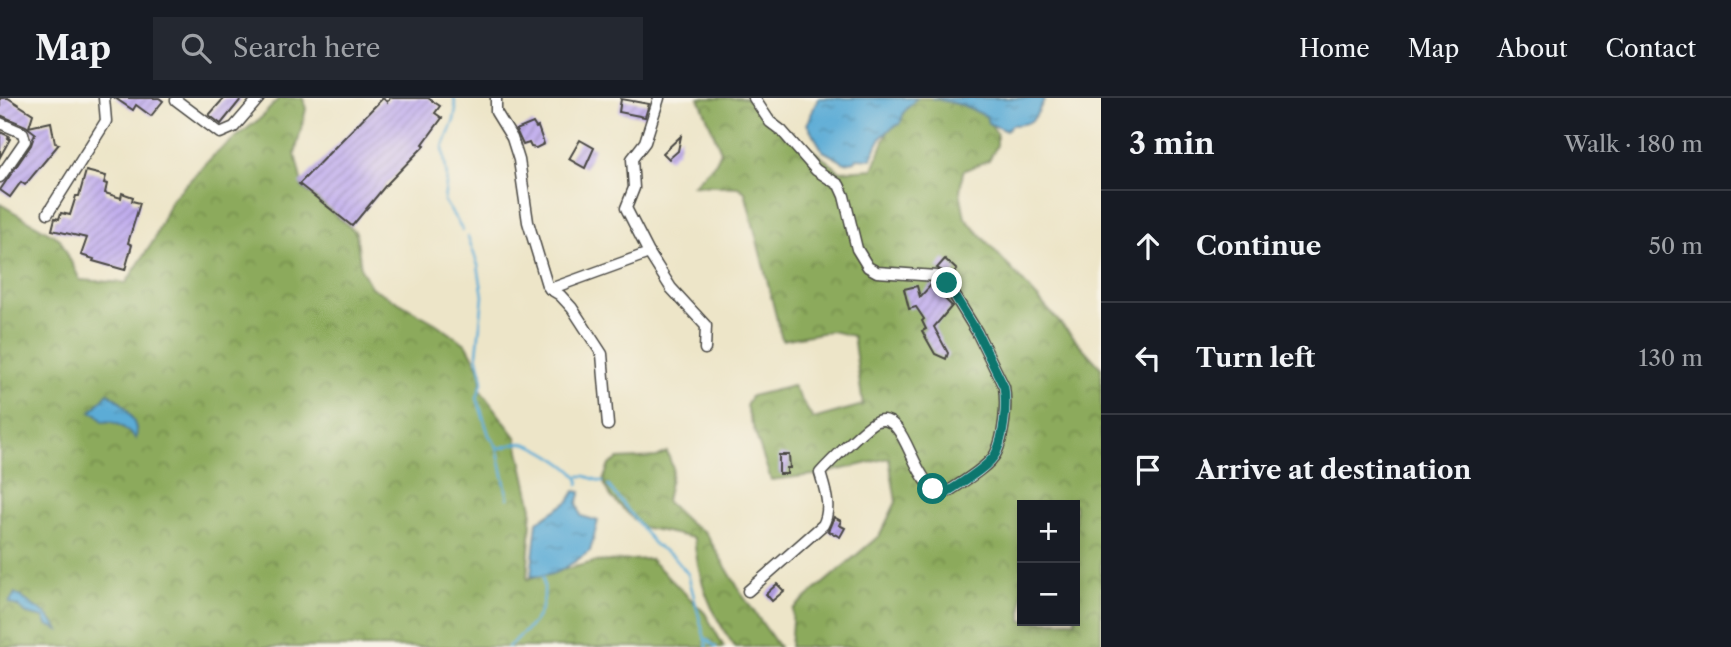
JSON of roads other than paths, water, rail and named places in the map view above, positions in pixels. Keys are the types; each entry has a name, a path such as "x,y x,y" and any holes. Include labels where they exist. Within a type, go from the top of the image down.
{"street":[{"path":"48,213 106,121 104,98"},
{"path":"176,99 220,133 234,127 259,98"},
{"path":"496,98 496,112 512,138 519,160 528,222 550,289 572,308 603,354 608,425"},
{"path":"659,98 645,142 632,159 634,187 626,208 671,288 706,326 705,349"},
{"path":"748,591 823,525 827,517 828,502 820,473 835,456 876,421 887,420 897,426 917,467 933,489 941,493 949,491 996,455 1002,432 1005,395 1004,387 977,332 947,283 936,276 877,272 868,267 857,250 839,185 816,170 782,131 770,122 754,98"},
{"path":"0,123 23,133 25,141 0,177"},
{"path":"550,289 649,253"}],"water":[{"path":"818,98 917,98 904,112 900,124 882,137 872,159 857,158 845,163 823,151 807,124"},
{"path":"931,98 1045,98 1030,122 1011,125 1006,131 988,123 986,116 962,105"},
{"path":"108,393 119,401 133,419 136,439 121,426 103,422 97,414 91,412"},
{"path":"575,491 581,492 577,503 581,516 598,521 590,551 555,573 531,576 537,522 569,501"},
{"path":"15,593 48,616 59,630 47,625 44,618 27,614 9,603"}],"waterway":[{"path":"454,98 454,120 443,148 447,177 444,201 463,230"},
{"path":"468,237 478,265 483,296 477,354 483,380 477,398 489,435 498,448 520,443 543,451 570,469 579,480 578,485"},
{"path":"497,447 508,498"},
{"path":"580,476 603,482"},
{"path":"608,485 655,545 673,556 688,574 707,647"},
{"path":"508,647 537,617 544,600 543,577"},
{"path":"705,638 716,647"}]}
